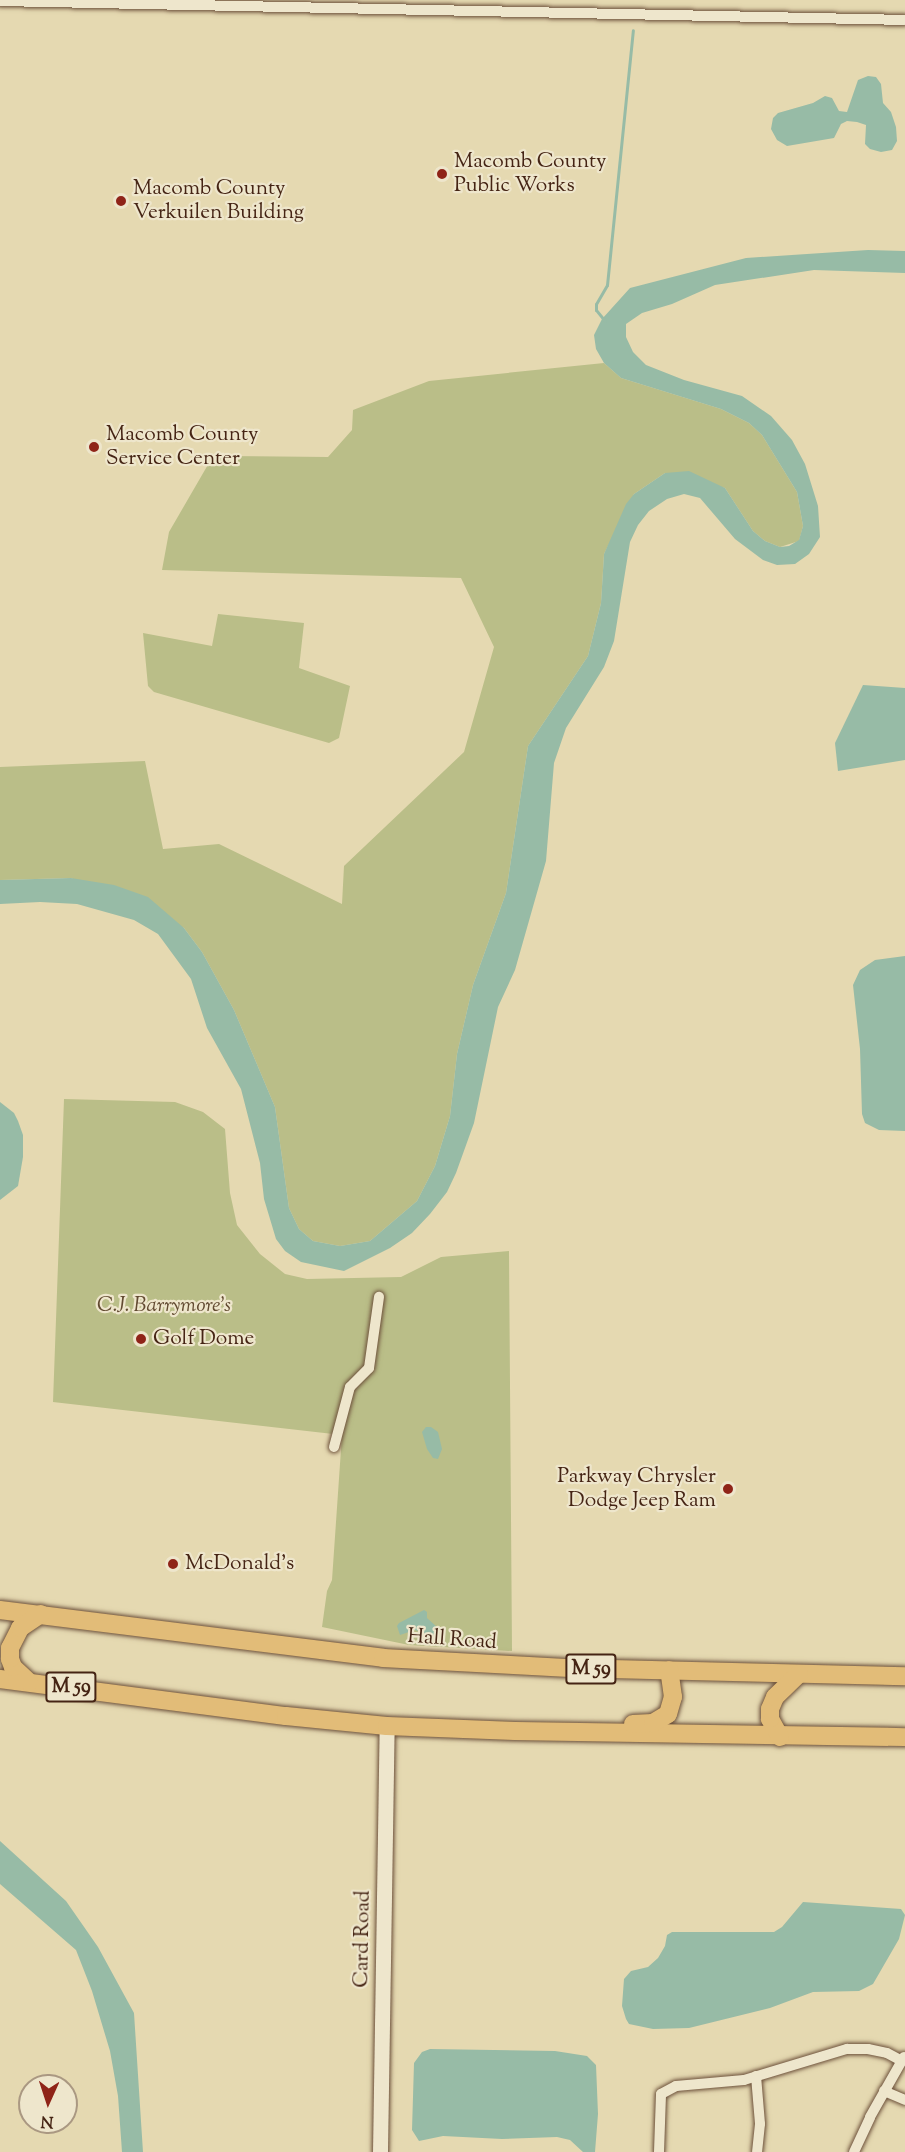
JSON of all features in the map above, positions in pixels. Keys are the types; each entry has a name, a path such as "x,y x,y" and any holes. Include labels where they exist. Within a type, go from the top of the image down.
{"highway":[{"name":"Hall Road","path":"0,1610 383,1658 548,1667 905,1676"},
{"path":"29,1682 13,1667 10,1648 20,1628 41,1614"},
{"path":"531,1731 555,1723 644,1724 662,1720 668,1714 673,1702 669,1670"},
{"path":"780,1737 770,1719 771,1709 775,1697 798,1674"},
{"name":"M 59","path":"0,1679 286,1716 387,1726 780,1737 905,1737"}],"street":[{"path":"0,1 337,3 905,20"},
{"path":"334,1447 350,1387 369,1368 379,1297"},
{"name":"Card Road","path":"380,2152 387,1726"},
{"path":"659,2152 662,2094 676,2086 744,2080 847,2049 878,2051 903,2059 884,2091 854,2152"},
{"path":"756,2076 760,2124 757,2152"},
{"path":"884,2091 905,2100"}],"green space":[{"path":"604,363 621,378 721,409 749,423 762,435 797,492 803,526 799,541 780,547 765,541 753,531 725,488 665,473 634,494 604,554 601,603 588,656 528,746 506,893 473,985 457,1054 450,1116 435,1166 417,1201 370,1241 340,1246 313,1241 299,1229 289,1208 275,1107 234,1010 202,952 184,928 71,878 0,880 0,767 145,761 163,849 219,844 342,904 344,866 464,752 494,647 461,578 162,570 169,532 213,456 328,457 352,430 353,410 429,381"},
{"path":"218,614 304,623 299,668 350,686 339,738 329,743 154,692 148,686 143,633 212,646"},
{"name":"C.J. Barrymore's","path":"64,1099 175,1102 203,1112 225,1129 230,1193 237,1225 260,1254 285,1274 307,1279 401,1277 441,1257 509,1251 512,1651 409,1645 322,1627 327,1591 332,1580 342,1435 53,1402"}],"shaded area":[{"path":"868,76 876,77 881,84 883,103 891,112 896,127 897,141 892,150 881,152 870,149 865,144 866,125 847,121 841,124 834,138 787,146 777,140 771,129 773,118 778,113 813,103 825,96 832,98 839,111 847,112 858,80"},
{"path":"868,250 905,251 905,273 814,270 715,285 672,304 642,313 626,324 626,337 633,352 646,365 684,380 742,396 771,416 792,440 805,464 818,506 820,537 809,554 795,564 777,565 763,560 735,539 700,498 684,494 667,499 649,511 638,525 630,542 614,641 604,667 566,728 554,763 546,861 515,970 498,1007 474,1123 456,1173 447,1192 430,1214 412,1233 390,1248 344,1271 301,1262 285,1251 276,1239 264,1199 260,1163 241,1089 207,1028 191,979 158,934 134,920 77,904 40,902 0,904 0,880 71,878 114,885 148,897 184,928 202,952 234,1010 275,1107 289,1208 299,1229 313,1241 340,1246 370,1241 417,1201 435,1166 450,1116 457,1054 473,985 506,893 528,746 588,656 601,603 604,554 626,504 634,494 665,473 689,471 725,488 753,531 765,541 780,547 789,546 799,540 803,526 797,492 762,435 749,423 721,409 621,378 604,363 596,349 594,335 602,319 630,288 746,258"},
{"path":"863,685 905,688 905,760 838,771 835,743"},
{"path":"905,956 905,1131 879,1130 865,1123 862,1114 860,1049 853,985 860,970 875,960"},
{"path":"0,1102 14,1113 18,1121 23,1135 23,1157 18,1186 0,1200"},
{"path":"426,1427 431,1427 438,1432 442,1449 438,1459 433,1458 427,1449 422,1432"},
{"path":"424,1610 427,1612 427,1618 438,1628 434,1637 415,1630 400,1635 397,1626 399,1623"},
{"path":"0,1841 66,1901 98,1947 134,2013 143,2152 122,2152 118,2096 110,2051 92,1991 76,1950 0,1884"},
{"path":"803,1902 901,1909 905,1915 899,1939 873,1984 859,1991 813,1992 770,2008 689,2028 653,2029 629,2024 622,2006 624,1979 631,1971 648,1967 658,1958 665,1946 667,1935 672,1932 774,1932 782,1927"},
{"path":"430,2049 555,2051 587,2056 596,2065 598,2114 595,2152 583,2152 570,2140 557,2137 502,2139 443,2136 419,2141 412,2130 414,2063 422,2052"}],"waterway":[{"path":"605,321 596,310 596,304 607,285 633,30"}],"place":[{"name":"Macomb County Public Works","path":"442,174"},
{"name":"Macomb County Verkuilen Building","path":"121,201"},
{"name":"Macomb County Service Center","path":"94,447"},
{"name":"Golf Dome","path":"141,1339"},
{"name":"Parkway Chrysler Dodge Jeep Ram","path":"728,1489"},
{"name":"McDonald's","path":"173,1564"}]}
